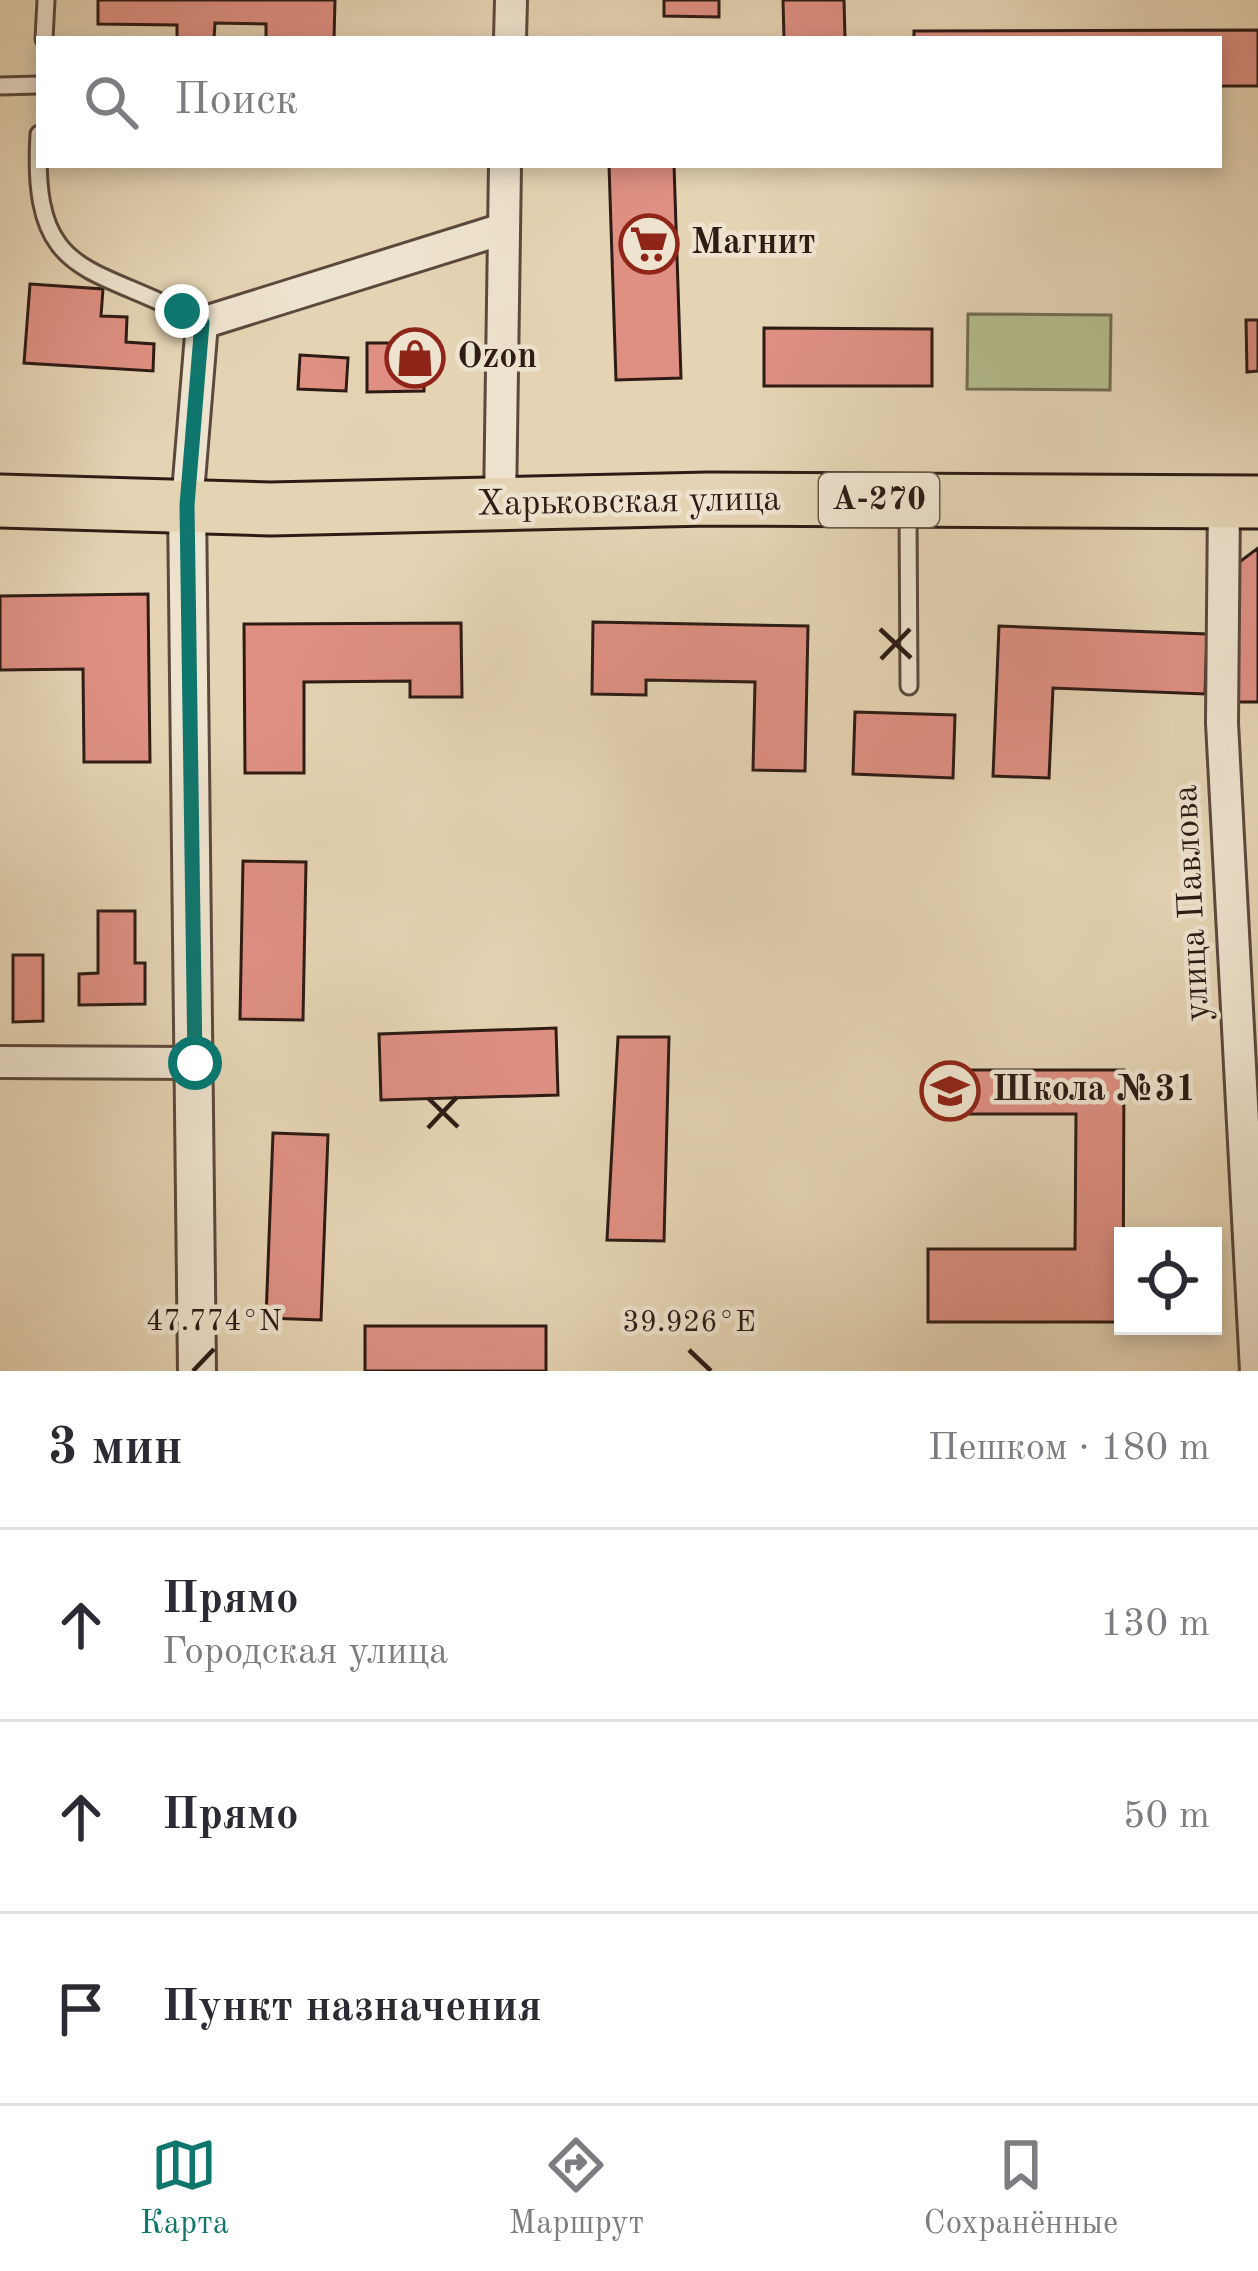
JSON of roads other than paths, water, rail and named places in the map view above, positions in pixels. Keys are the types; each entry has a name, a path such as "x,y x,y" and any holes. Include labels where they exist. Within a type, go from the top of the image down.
{"highway":[{"name":"Харьковская улица","path":"0,502 270,509 908,500 1241,502"}],"street":[{"path":"510,36 511,0"},
{"path":"500,505 506,168"},
{"path":"197,1371 187,505 202,323 503,229"},
{"name":"улица Павлова","path":"1241,502 1222,723 1253,1196 1256,1371"},
{"path":"0,1062 195,1063"}],"lane":[{"path":"44,36 46,0"},
{"path":"0,86 36,85"},
{"path":"37,168 46,232 65,257 202,323"},
{"path":"908,500 909,686"}],"place":[{"name":"Магнит","path":"649,244"},
{"name":"Ozon","path":"415,358"},
{"name":"Школа №31","path":"950,1091"}]}
